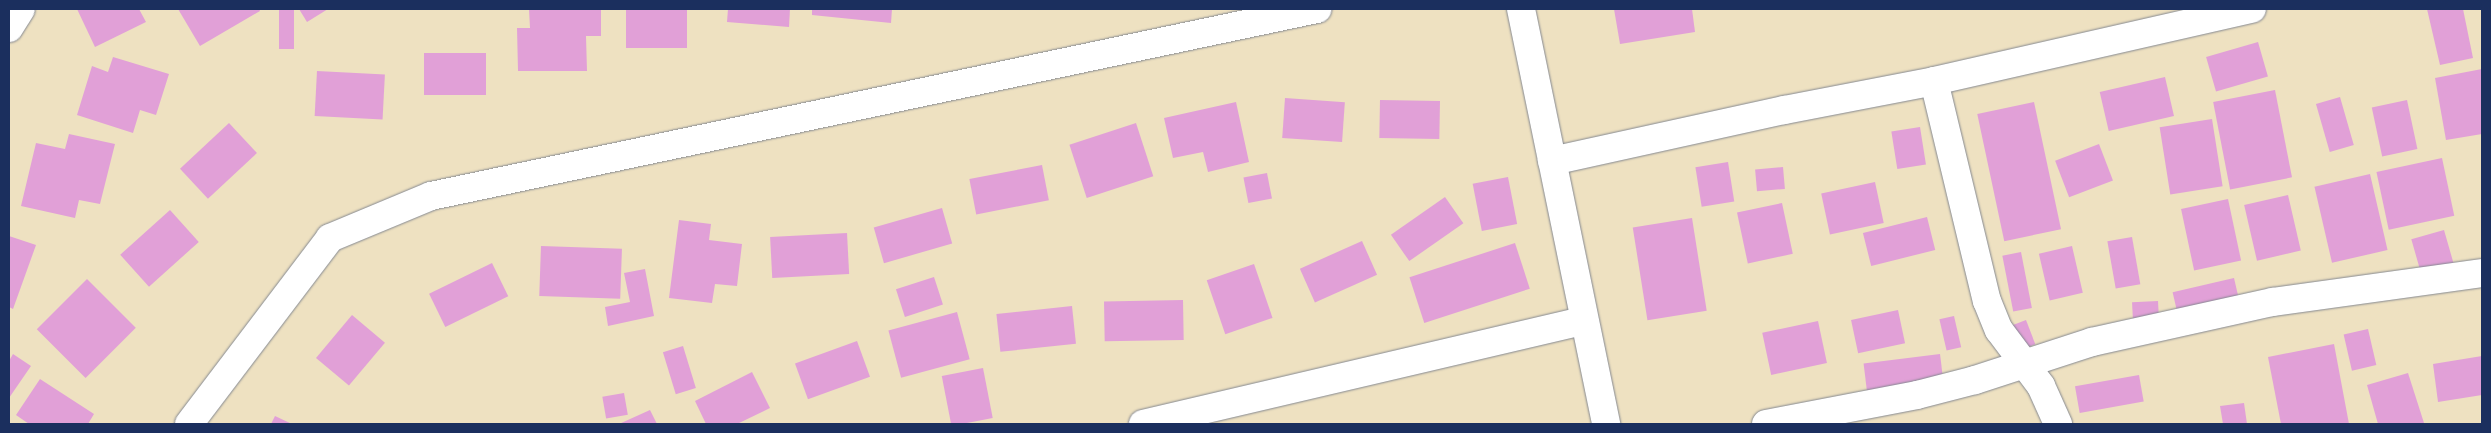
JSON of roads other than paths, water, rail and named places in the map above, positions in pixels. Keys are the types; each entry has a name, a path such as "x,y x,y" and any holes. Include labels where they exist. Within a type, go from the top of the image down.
{"street":[{"path":"9,28 21,9"},
{"path":"189,424 330,238 432,196 1316,9"},
{"path":"1521,9 1583,321 1606,424"},
{"path":"1552,161 1934,81 2252,9"},
{"path":"1934,81 1987,301 1999,330 2041,386 2058,424"},
{"path":"1766,424 1917,395 1975,380 2092,342 2273,302 2482,273"},
{"path":"1143,424 1583,321"}]}
